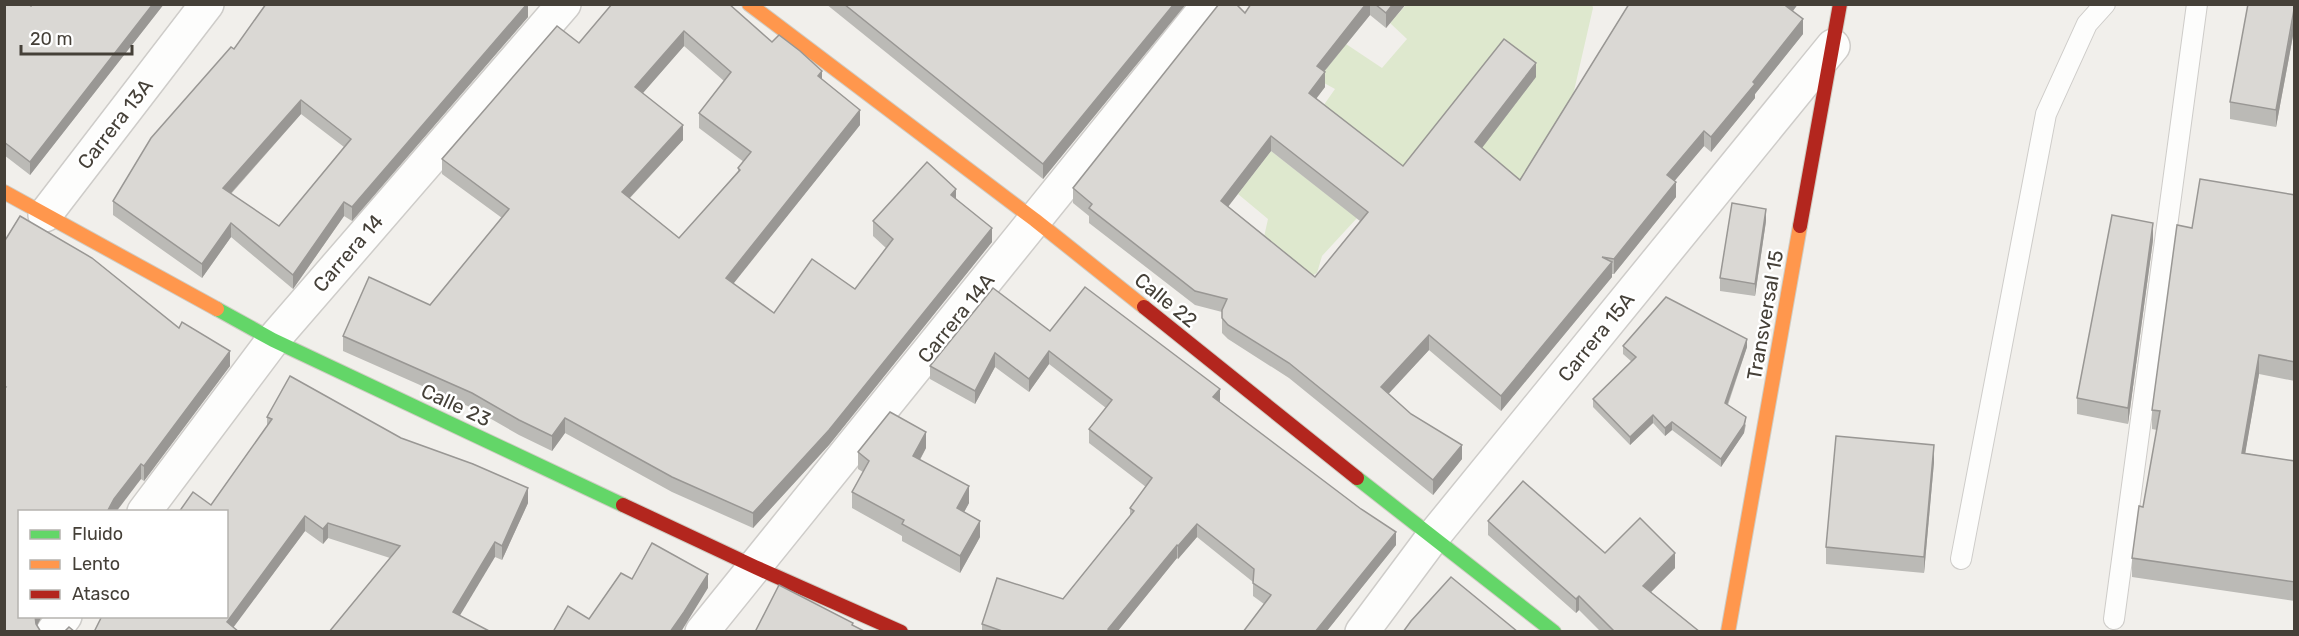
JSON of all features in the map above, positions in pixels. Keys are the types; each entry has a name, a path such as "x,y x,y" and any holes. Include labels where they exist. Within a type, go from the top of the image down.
{"street":[{"name":"Carrera 13A","path":"45,215 207,4"},
{"name":"Carrera 14","path":"146,510 273,340 564,4"},
{"name":"Calle 22","path":"749,4 1035,220 1432,538 1554,632"},
{"name":"Carrera 14A","path":"702,632 1209,4"},
{"name":"Transversal 15","path":"1728,632 1840,4"},
{"name":"Carrera 15A","path":"1362,632 1432,538 1833,46"},
{"name":"Calle 23","path":"4,192 273,340 755,567 901,632"},
{"path":"53,632 64,618"}],"lane":[{"path":"1961,558 2046,114 2087,24 2105,4"},
{"path":"2114,619 2197,4"}],"green space":[{"path":"1592,4 1593,8 1571,104 1532,197 1407,176 1321,109 1335,89 1315,78 1346,44 1382,68 1407,39 1390,23 1406,5"},
{"path":"1271,151 1357,218 1322,256 1317,273 1309,277 1264,237 1268,219 1238,194"}],"building":[{"path":"4,4 31,6 33,4 153,4 30,162 4,142"},
{"path":"266,4 527,4 352,207 344,202 293,275 231,223 202,264 113,201 151,138 231,47 234,49","holes":["301,100 351,139 279,226 223,188"]},
{"path":"612,4 729,4 772,42 779,35 800,51 822,71 818,76 860,110 726,278 774,313 812,259 855,289 893,239 873,221 927,162 956,189 951,195 992,228 829,430 753,513 672,477 565,418 552,436 472,393 343,336 369,277 430,305 509,209 442,159 557,26 579,43","holes":["684,31 731,72 699,113 751,152 738,168 740,170 679,238 622,192 683,125 635,87"]},
{"path":"844,4 1174,4 1043,164"},
{"path":"1219,4 1236,4 1245,13 1251,4 1366,4 1317,66 1325,72 1309,93 1403,166 1504,39 1536,63 1475,142 1520,180 1629,4 1787,4 1786,6 1803,19 1753,82 1755,84 1711,137 1704,131 1667,175 1676,182 1614,259 1602,257 1612,262 1501,396 1429,335 1381,387 1411,414 1462,445 1433,480 1289,363 1228,325 1222,318 1222,310 1227,299 1195,291 1089,208 1092,204 1073,188","holes":["1271,136 1368,212 1315,277 1221,201"]},
{"path":"1375,4 1393,4 1386,13"},
{"path":"2248,4 2295,4 2276,110 2230,102"},
{"path":"2200,179 2295,195 2295,362 2259,355 2242,453 2295,461 2295,582 2132,558 2139,506 2143,507 2160,411 2152,410 2177,225 2192,228"},
{"path":"1732,203 1766,209 1755,284 1720,278"},
{"path":"2112,215 2153,223 2128,408 2077,398"},
{"path":"20,216 92,258 179,328 182,322 230,351 144,466 141,464 114,499 108,510 18,510 18,618 35,618 41,632 4,632 4,389 6,387 4,386 4,242"},
{"path":"1085,287 1220,389 1213,397 1361,509 1396,532 1315,632 1243,632 1271,595 1253,583 1254,569 1197,524 1108,629 1112,632 1005,632 982,624 997,578 1063,599 1134,511 1130,508 1152,478 1089,429 1112,400 1049,351 1029,379 995,353 975,391 930,366 993,288 1050,331"},
{"path":"1666,297 1747,339 1725,403 1746,417 1744,425 1721,459 1672,422 1665,428 1653,415 1630,437 1593,399 1636,357 1623,346"},
{"path":"290,376 401,438 473,464 528,488 502,546 495,542 453,612 491,632 329,632 400,546 328,523 323,529 305,516 227,622 239,632 94,632 101,618 228,618 228,510 180,510 193,492 211,505 272,419 267,417"},
{"path":"890,412 926,432 913,456 969,486 957,508 980,521 960,556 902,524 904,520 852,492 869,461 858,452"},
{"path":"1836,436 1934,445 1924,557 1826,547"},
{"path":"1523,481 1605,553 1640,518 1675,553 1643,586 1700,632 1615,632 1579,596 1576,599 1488,521"},
{"path":"652,543 708,574 670,632 553,632 568,606 589,619 621,573 632,579"},
{"path":"1451,577 1518,632 1403,632"},
{"path":"779,585 853,623 852,625 866,632 755,632"},
{"path":"69,627 75,632 64,632"}],"traffic: fast":[{"path":"217,309 273,340 623,505"},
{"path":"1357,478 1554,632"}],"traffic: slow":[{"path":"749,4 1035,220 1144,307"},
{"path":"4,192 217,309"},
{"path":"1728,632 1800,226"}],"traffic: jam":[{"path":"1800,226 1840,4"},
{"path":"1144,307 1357,478"},
{"path":"623,505 901,632"}]}
